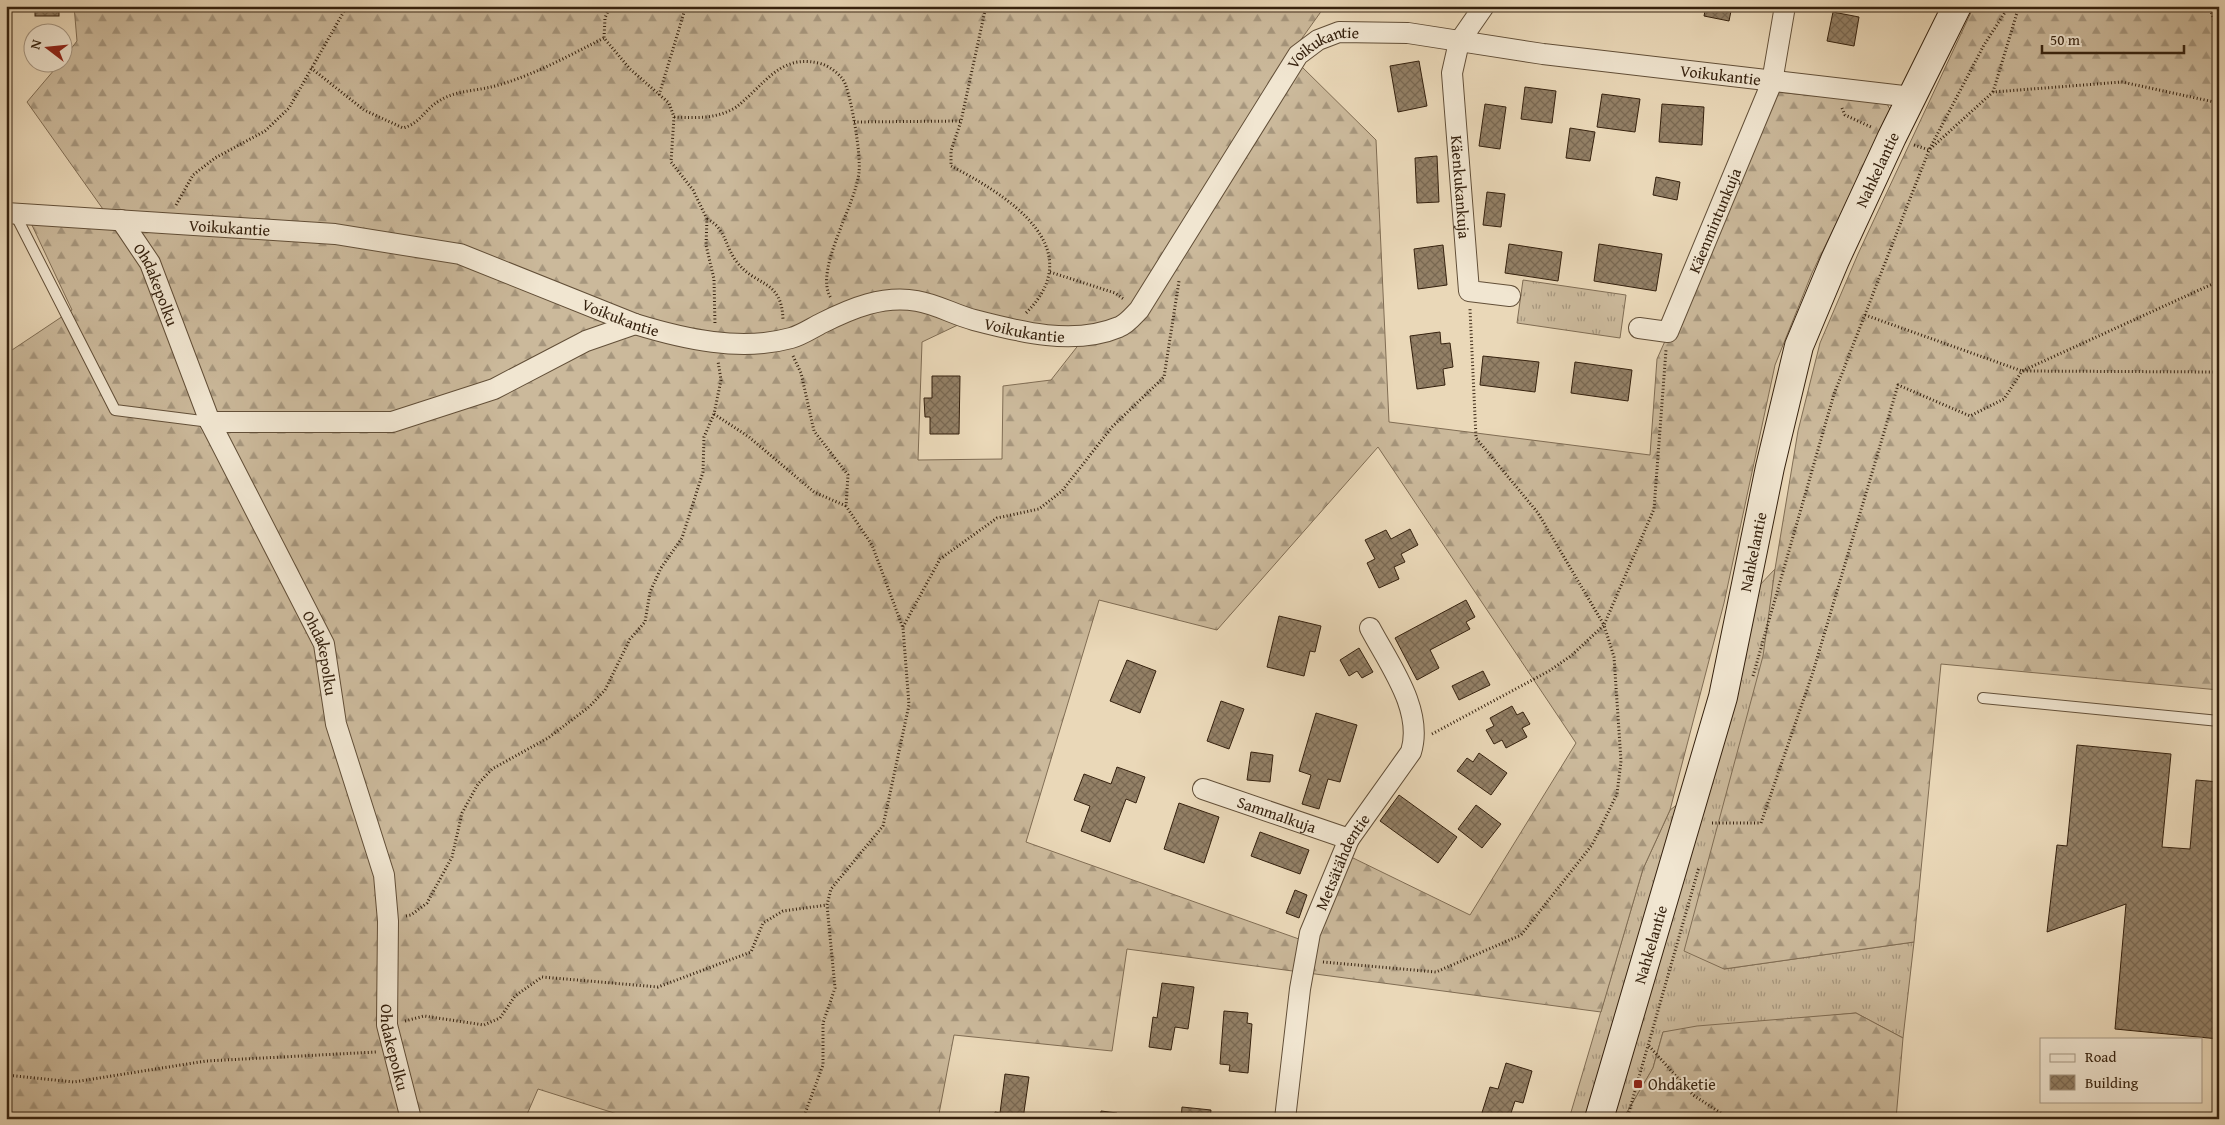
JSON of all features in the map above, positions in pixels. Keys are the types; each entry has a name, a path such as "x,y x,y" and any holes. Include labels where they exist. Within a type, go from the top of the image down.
{"main road":[{"name":"Nahkelantie","path":"1599,1119 1723,697 1770,467 1799,346 1835,260 1912,96 1957,6"}],"street":[{"name":"Käenkukankuja","path":"1469,291 1452,73 1460,42 1484,6"},
{"name":"Käenmintunkuja","path":"1668,332 1772,82 1786,6"},
{"name":"Voikukantie","path":"11,213 335,234 460,254 635,324 664,333 715,341 763,344 793,337 841,313 881,300 917,301 974,320 1047,336 1086,336 1121,327 1140,310 1298,55 1318,40 1339,32 1408,33 1552,56 1772,82 1912,96"},
{"name":"Ohdakepolku","path":"121,220 150,263 210,422 324,644 336,724 384,875 388,921 387,1026 411,1119"},
{"path":"1469,291 1510,296"},
{"path":"210,422 392,422 494,389 586,341 635,324"},
{"path":"1639,328 1668,332"},
{"path":"1370,628 1412,710 1415,739"},
{"name":"Metsätähdentie","path":"1285,1119 1310,933 1349,840 1411,752 1415,739"},
{"name":"Sammalkuja","path":"1203,789 1349,840"}],"lane":[{"path":"11,213 114,410 210,422"},
{"path":"1983,698 2219,721"}],"path":[{"path":"165,223 194,175 215,158 266,131 289,108 347,6"},
{"path":"388,921 412,915 426,903 452,856 462,814 478,784 492,769 548,738 589,707 605,690 630,639 645,622 650,592 661,568 682,538 703,472 704,437 714,414 722,380 715,341 714,279 706,245 706,219 692,190 671,162 674,117 669,103 630,69 604,38 605,18 610,6"},
{"path":"659,95 686,6"},
{"path":"986,6 961,122 951,152 951,166 986,184 1015,205 1044,238 1051,258 1050,272 1040,300 1012,328"},
{"path":"1751,681 1834,394 1929,150 1984,45 2008,6"},
{"path":"1929,150 1993,92 2018,6"},
{"path":"2209,6 2218,26"},
{"path":"2218,26 2219,8"},
{"path":"311,68 364,110 403,128 414,125 438,101 462,91 491,87 549,66 604,38"},
{"path":"674,117 709,118 735,108 780,66 809,60 831,67 846,84 854,122 859,171 852,200 829,257 826,292 841,313"},
{"path":"1993,92 2122,82 2219,103"},
{"path":"854,122 961,122"},
{"path":"706,219 718,224 737,263 773,289 782,304 784,339 801,373 814,431 848,475 846,506"},
{"path":"902,628 940,560 997,518 1039,509 1062,491 1112,427 1164,377 1180,285 1177,267 1170,261"},
{"path":"1050,272 1115,293 1140,310"},
{"path":"1712,823 1761,823 1813,672 1898,384 1970,416 2004,399 2022,371 2219,281"},
{"path":"1305,960 1436,972 1521,935 1592,845 1617,794 1621,760 1614,657 1604,625 1538,513 1476,438 1469,291"},
{"path":"1865,316 2022,371 2219,372"},
{"path":"1415,739 1439,732 1549,672 1572,655 1604,625 1654,509 1668,332"},
{"path":"714,414 749,437 814,492 846,506 872,545 902,628 909,705 883,826 831,889 827,905 835,988 823,1023 823,1065 803,1119"},
{"path":"1709,832 1714,813"},
{"path":"1627,1119 1701,860"},
{"path":"387,1026 424,1016 484,1025 500,1018 516,996 542,977 658,987 751,952 763,923 783,911 827,905"},
{"path":"1649,1046 1692,1095 1730,1119"},
{"path":"6,1075 74,1082 206,1061 394,1051"}],"green space":[{"path":"74,6 1325,6 1290,55 1137,304 1118,322 1086,330 1046,329 917,295 791,333 764,338 664,326 461,247 105,212 27,102 52,72 72,72 72,47 77,41"},
{"path":"1974,6 2219,6 2219,690 1941,664 1914,942 1724,969 1684,951 1763,656 1775,569 1798,431 1820,343 1858,254"},
{"path":"1299,64 1376,140 1389,422 1650,455 1657,359 1776,92 1887,104 1891,111 1812,273 1775,365 1724,603 1670,810 1643,869 1601,1012 1127,949 1112,1051 954,1035 938,1119 633,1119 538,1089 525,1119 6,1119 6,354 72,310 30,221 333,241 457,260 722,349 849,317 915,305 962,323 922,342 918,460 1002,459 1003,386 1051,380 1080,343 1121,334","holes":["1378,447 1576,743 1470,915 1349,856 1313,944 1026,842 1099,600 1217,630"]},
{"path":"1523,280 1626,295 1620,338 1517,323"},
{"path":"1775,569 1724,969 1914,942 1903,1038 1856,1013 1663,1032 1653,1068 1623,1119 1569,1119 1643,869 1670,810 1709,781 1757,588"},
{"path":"1856,1013 1903,1038 1896,1119 1623,1119 1653,1068 1663,1032 1697,1026"}],"building":[{"path":"35,6 59,6 59,16 35,16"},
{"path":"1706,6 1732,6 1729,21 1704,16"},
{"path":"1833,12 1859,17 1854,46 1827,41"},
{"path":"1419,61 1427,106 1398,112 1390,66"},
{"path":"1525,87 1556,91 1552,123 1521,119"},
{"path":"1602,94 1640,99 1635,132 1597,127"},
{"path":"1485,104 1506,107 1500,149 1479,146"},
{"path":"1662,104 1704,107 1702,145 1659,142"},
{"path":"1570,128 1595,132 1590,161 1566,158"},
{"path":"1437,156 1439,202 1417,203 1415,158"},
{"path":"1656,177 1680,182 1677,200 1653,195"},
{"path":"1487,192 1505,194 1501,227 1483,225"},
{"path":"1509,244 1562,252 1558,281 1505,273"},
{"path":"1599,244 1662,254 1656,291 1594,281"},
{"path":"1443,245 1447,285 1418,289 1414,249"},
{"path":"1440,332 1441,344 1450,343 1453,367 1443,369 1445,385 1417,389 1410,336"},
{"path":"1483,356 1539,362 1535,392 1480,385"},
{"path":"1575,362 1632,370 1628,401 1571,393"},
{"path":"932,376 960,376 959,434 930,434 930,417 925,417 924,398 932,398"},
{"path":"1410,529 1418,545 1401,554 1405,562 1394,567 1399,579 1379,588 1367,563 1375,559 1365,540 1386,530 1391,539"},
{"path":"1466,600 1475,617 1466,622 1470,629 1430,650 1439,668 1417,680 1395,638"},
{"path":"1279,616 1321,626 1315,652 1310,651 1304,676 1267,667"},
{"path":"1359,648 1373,672 1362,678 1357,671 1349,676 1340,660"},
{"path":"1127,660 1156,671 1140,713 1110,701"},
{"path":"1483,671 1490,685 1459,700 1452,686"},
{"path":"1221,701 1244,709 1229,749 1207,741"},
{"path":"1512,706 1517,715 1523,712 1530,724 1522,728 1527,737 1506,748 1502,740 1494,744 1486,730 1494,726 1490,718"},
{"path":"1316,713 1357,725 1340,782 1328,779 1319,809 1302,804 1311,775 1299,771"},
{"path":"2077,745 2171,754 2162,847 2190,849 2196,780 2219,782 2219,1039 2115,1029 2126,904 2047,932 2057,845 2067,846"},
{"path":"1251,752 1273,755 1270,782 1247,780"},
{"path":"1479,753 1507,773 1491,795 1457,771 1467,758 1473,762"},
{"path":"1117,767 1145,777 1136,803 1126,799 1110,842 1081,831 1090,806 1074,800 1084,774 1111,784"},
{"path":"1399,795 1457,837 1438,863 1380,821"},
{"path":"1179,803 1219,817 1204,863 1164,849"},
{"path":"1476,805 1501,824 1482,848 1458,829"},
{"path":"1260,832 1309,850 1300,874 1251,856"},
{"path":"1295,890 1307,895 1299,918 1286,913"},
{"path":"1162,983 1194,987 1188,1029 1175,1027 1171,1050 1149,1047 1153,1017 1157,1018"},
{"path":"1224,1011 1248,1013 1247,1023 1252,1024 1248,1073 1229,1071 1230,1065 1220,1064"},
{"path":"1506,1063 1532,1071 1523,1103 1515,1101 1509,1119 1480,1119 1490,1087 1498,1089"},
{"path":"1005,1074 1029,1077 1023,1119 994,1119 995,1112 1000,1113"},
{"path":"1182,1107 1211,1110 1210,1119 1181,1119"},
{"path":"1101,1111 1117,1113 1116,1119 1100,1119"}],"place":[{"name":"Ohdaketie","path":"1638,1084"}]}
